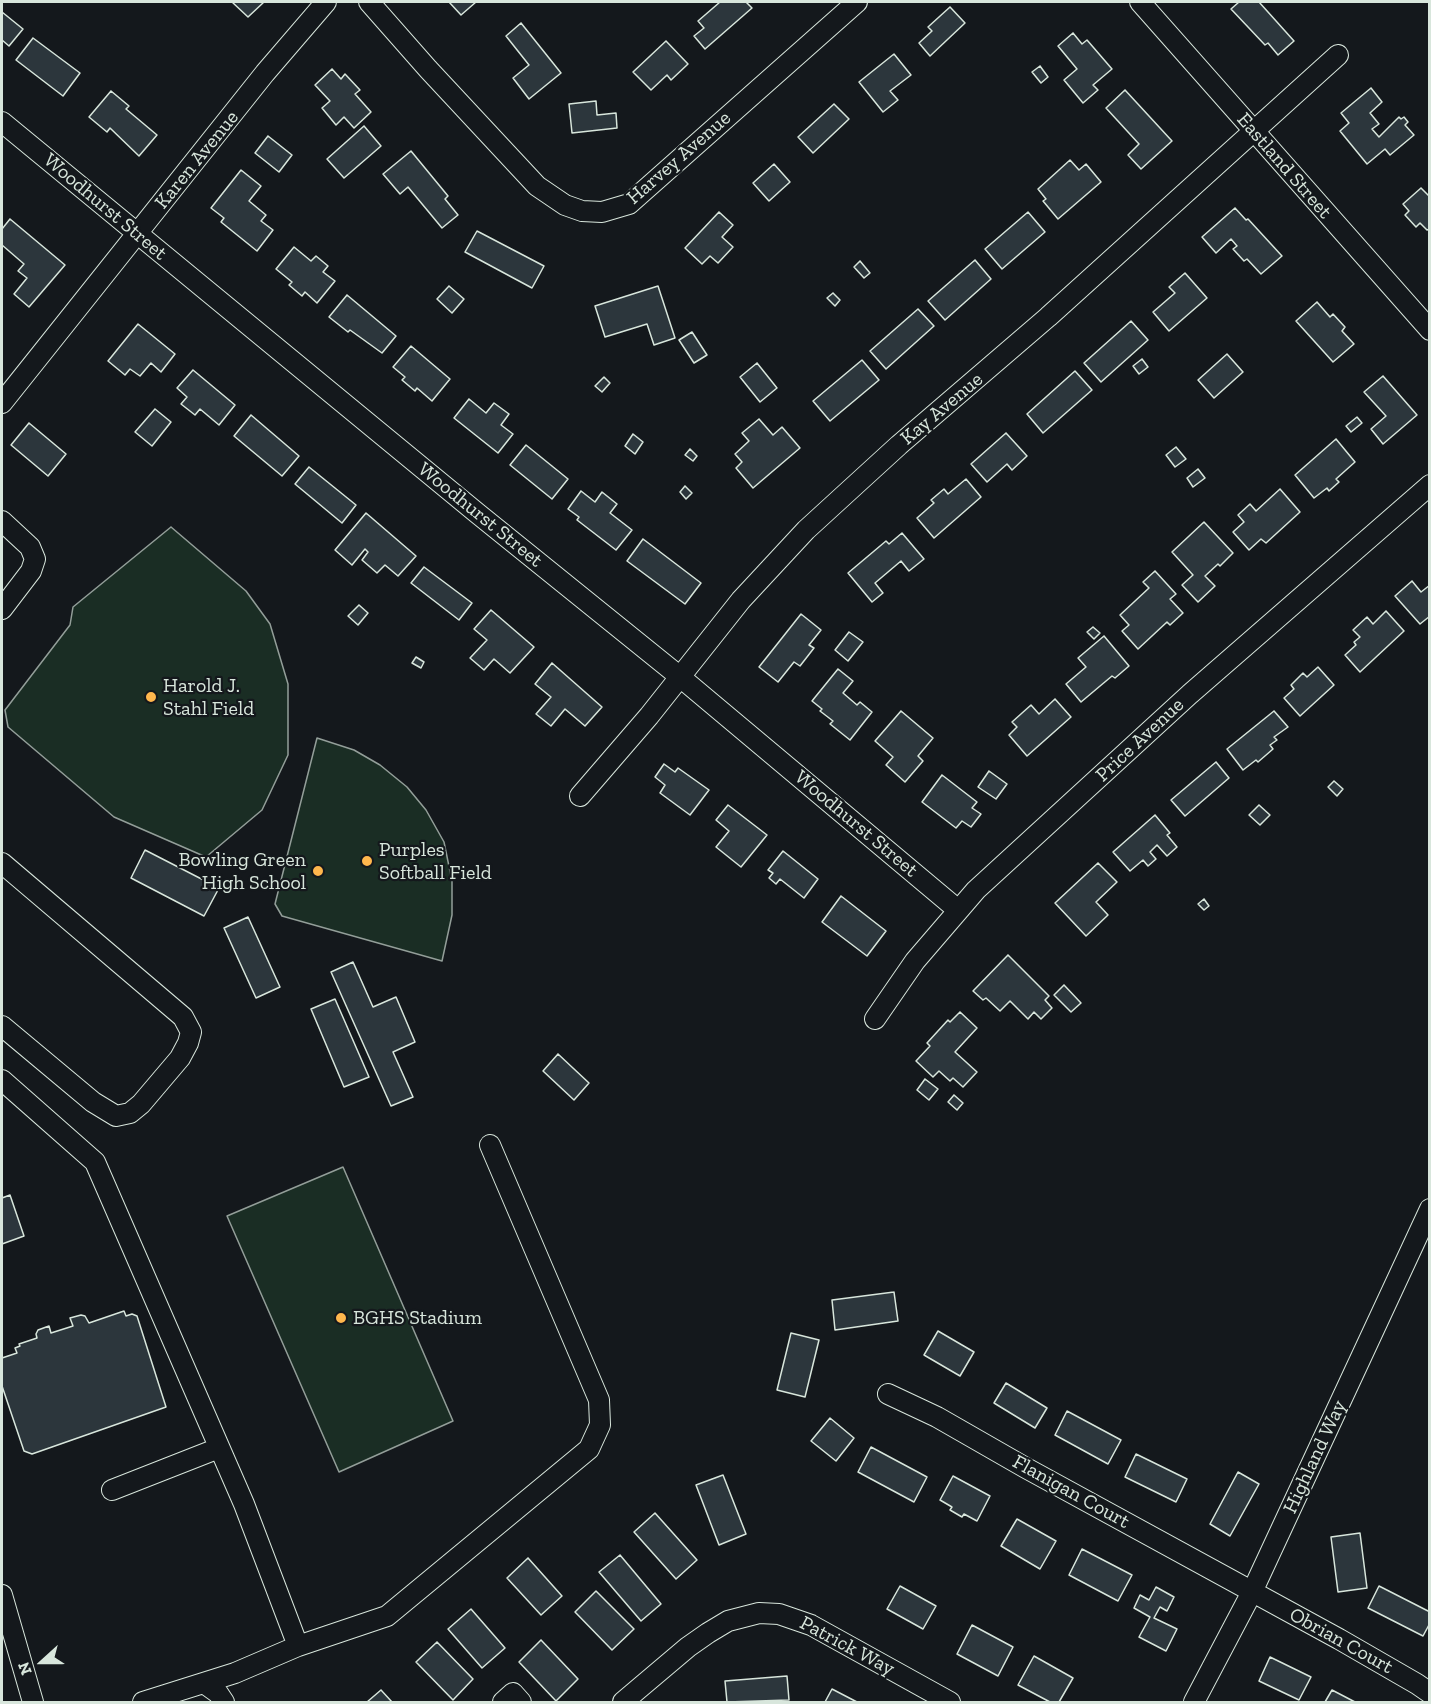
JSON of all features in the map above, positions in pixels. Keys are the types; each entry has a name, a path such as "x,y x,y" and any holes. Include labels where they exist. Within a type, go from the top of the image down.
{"street":[{"name":"Karen Avenue","path":"4,394 137,234 265,73 326,2"},
{"name":"Harvey Avenue","path":"369,2 537,186 565,205 582,211 602,212 629,204 857,2"},
{"name":"Eastland Street","path":"1140,2 1430,330"},
{"name":"Kay Avenue","path":"580,796 649,716 741,600 806,530 899,445 1048,317 1338,54"},
{"name":"Woodhurst Street","path":"2,122 679,676 958,910"},
{"name":"Price Avenue","path":"875,1019 915,961 958,910 1005,862 1190,694 1430,484"},
{"path":"2,521 30,547 35,559 31,570 4,601"},
{"path":"2,863 183,1017 191,1032 180,1058 141,1104 130,1113 116,1116 93,1102 2,1026"},
{"path":"2,1080 95,1162 244,1504 298,1646"},
{"path":"143,1702 235,1673 298,1646 387,1616 589,1449 600,1425 599,1400 490,1145"},
{"name":"Highland Way","path":"1194,1702 1252,1592 1430,1209"},
{"name":"Flanigan Court","path":"888,1394 937,1417 1252,1592"},
{"path":"112,1490 219,1448"},
{"name":"Obrian Court","path":"1252,1592 1430,1693"},
{"path":"2,1595 33,1702"},
{"name":"Patrick Way","path":"623,1702 708,1633 728,1621 759,1613 779,1614 811,1625 950,1702"},
{"path":"204,1683 218,1693 224,1702"},
{"path":"503,1702 513,1693 521,1702"}],"green space":[{"name":"Harold J. Stahl Field","path":"171,527 246,591 270,624 288,684 288,755 262,810 206,857 114,817 8,727 5,710 70,625 73,607"},
{"name":"Purples Softball Field","path":"317,738 354,750 380,765 407,787 426,810 444,842 452,881 452,915 442,961 282,916 275,904"},
{"name":"BGHS Stadium","path":"343,1167 453,1421 339,1472 227,1216"}],"building":[{"path":"232,2 264,2 248,17"},
{"path":"449,2 476,2 461,15"},
{"path":"720,2 746,2 752,8 705,49 694,36 704,28 698,21"},
{"path":"1239,2 1259,2 1294,41 1278,55 1268,43 1265,45 1231,9"},
{"path":"950,7 965,23 930,56 919,43 932,31 928,27"},
{"path":"2,12 23,29 9,46 2,40"},
{"path":"521,23 561,73 529,99 513,78 529,65 506,36"},
{"path":"1073,33 1082,44 1087,40 1112,69 1093,85 1098,90 1083,103 1064,80 1077,69 1058,46"},
{"path":"33,38 80,73 63,96 16,60"},
{"path":"666,41 688,64 671,80 667,75 651,90 633,72"},
{"path":"894,54 911,75 890,91 898,100 883,112 859,82"},
{"path":"1040,66 1048,77 1041,83 1032,72"},
{"path":"332,69 341,79 345,74 360,90 355,94 371,112 354,128 344,117 336,125 322,108 330,101 315,85"},
{"path":"1371,88 1382,102 1370,113 1379,124 1372,129 1379,137 1399,117 1401,119 1404,117 1408,122 1405,125 1414,135 1390,155 1385,149 1367,164 1340,131 1349,123 1341,113"},
{"path":"1125,90 1172,141 1141,169 1128,155 1139,144 1106,108"},
{"path":"111,91 129,106 126,109 157,135 139,156 110,128 107,132 89,117"},
{"path":"596,101 597,115 616,113 617,128 572,133 569,104"},
{"path":"834,104 849,119 813,153 798,137"},
{"path":"364,126 381,146 344,178 327,159"},
{"path":"268,136 292,155 279,172 255,153"},
{"path":"411,151 448,196 445,199 458,215 442,228 408,187 400,194 383,174"},
{"path":"1070,160 1079,170 1086,164 1101,182 1058,219 1043,201 1046,199 1038,189"},
{"path":"774,164 790,182 769,201 753,183"},
{"path":"241,170 261,186 249,201 266,215 261,221 273,230 257,251 221,222 224,218 211,208"},
{"path":"1421,188 1430,197 1430,229 1427,230 1420,223 1416,227 1405,215 1409,211 1403,204"},
{"path":"1235,208 1282,256 1261,274 1247,259 1244,261 1233,249 1237,246 1231,239 1216,253 1202,237"},
{"path":"719,212 733,225 722,237 733,247 718,263 710,256 702,264 685,248"},
{"path":"1028,212 1045,232 1002,269 985,249"},
{"path":"10,219 65,265 29,307 14,294 27,278 18,271 24,264 2,245 2,229"},
{"path":"477,231 544,266 532,288 465,252"},
{"path":"294,247 311,261 316,256 328,266 323,272 335,281 317,303 305,292 302,296 289,285 292,282 276,269"},
{"path":"975,260 991,279 945,320 928,301"},
{"path":"860,261 870,273 864,278 854,267"},
{"path":"1185,273 1207,298 1169,331 1153,312 1175,293 1169,287"},
{"path":"449,286 464,299 452,313 437,299"},
{"path":"658,286 675,338 654,345 647,324 605,337 595,306"},
{"path":"833,293 840,300 835,306 827,298"},
{"path":"347,295 396,336 382,353 329,317"},
{"path":"1317,302 1330,317 1333,314 1345,327 1342,331 1354,344 1333,362 1296,321"},
{"path":"918,309 934,326 886,369 870,351"},
{"path":"1131,321 1148,340 1101,382 1084,363"},
{"path":"138,324 175,354 161,372 151,363 140,376 130,369 125,375 108,361"},
{"path":"692,332 707,355 694,363 679,340"},
{"path":"411,346 450,379 432,401 417,388 415,391 402,380 405,377 393,367"},
{"path":"1227,354 1243,372 1214,398 1198,380"},
{"path":"1142,359 1148,367 1139,374 1133,366"},
{"path":"862,360 879,380 830,421 813,401"},
{"path":"757,363 777,388 760,402 740,377"},
{"path":"193,370 235,405 219,425 200,409 195,415 181,404 187,397 177,388"},
{"path":"1075,371 1092,390 1043,433 1027,414"},
{"path":"1383,376 1417,415 1383,444 1371,429 1386,416 1364,392"},
{"path":"604,377 610,383 602,392 595,386"},
{"path":"469,399 486,413 494,403 509,414 501,425 513,434 498,453 454,418"},
{"path":"155,409 171,422 152,446 135,432"},
{"path":"251,415 299,456 282,476 234,436"},
{"path":"1357,417 1362,423 1351,432 1346,426"},
{"path":"759,419 773,435 782,427 800,448 753,488 736,468 742,462 735,454 749,441 742,433"},
{"path":"29,423 66,454 48,476 11,445"},
{"path":"1006,433 1027,456 1012,470 1007,464 987,482 971,464"},
{"path":"633,434 643,442 635,454 625,446"},
{"path":"1336,439 1355,462 1336,479 1339,482 1329,491 1327,488 1314,498 1295,475"},
{"path":"526,445 568,479 552,499 510,465"},
{"path":"1176,447 1186,459 1175,467 1166,455"},
{"path":"690,449 697,456 693,461 685,455"},
{"path":"309,467 356,505 342,523 295,484"},
{"path":"1198,469 1205,478 1193,487 1187,478"},
{"path":"966,479 981,497 934,538 917,518 934,503 931,500 944,489 948,494"},
{"path":"685,486 692,493 686,499 680,492"},
{"path":"1280,489 1300,512 1266,543 1261,539 1249,550 1233,532 1244,522 1238,515 1250,504 1256,511"},
{"path":"581,491 595,502 602,492 617,504 610,513 632,530 616,550 577,520 579,517 568,509"},
{"path":"366,513 416,556 398,576 385,565 377,573 362,560 368,552 365,549 352,565 335,550"},
{"path":"1204,522 1233,553 1205,576 1215,586 1198,602 1182,585 1193,575 1172,552"},
{"path":"902,533 924,559 909,571 901,561 875,583 883,593 872,602 848,573 886,541 889,544"},
{"path":"643,539 701,583 685,604 627,561"},
{"path":"424,567 472,603 459,620 411,583"},
{"path":"1155,571 1176,594 1170,599 1183,613 1170,625 1167,622 1138,649 1122,631 1129,625 1120,615 1149,588 1143,582"},
{"path":"1412,581 1421,592 1430,585 1430,616 1420,624 1395,596"},
{"path":"359,605 368,613 358,625 348,616"},
{"path":"491,610 534,647 510,673 494,659 484,670 470,658 487,640 474,629"},
{"path":"1386,611 1404,631 1360,672 1345,655 1356,645 1354,642 1360,637 1353,630 1367,617 1373,624"},
{"path":"801,614 821,630 809,645 814,648 800,666 794,662 778,682 759,667"},
{"path":"1093,627 1100,633 1094,639 1087,632"},
{"path":"849,632 863,642 848,661 835,650"},
{"path":"1104,636 1129,666 1115,678 1112,676 1081,702 1066,684 1086,667 1078,658"},
{"path":"416,657 424,662 421,668 412,663"},
{"path":"552,663 602,707 585,726 565,709 551,726 536,714 551,697 535,684"},
{"path":"1318,667 1334,685 1300,716 1284,698 1294,689 1291,685 1303,673 1307,677"},
{"path":"838,669 853,681 843,693 857,705 860,702 872,712 850,740 830,724 833,721 812,701"},
{"path":"1055,699 1071,717 1027,756 1009,735 1017,727 1012,722 1031,705 1039,714"},
{"path":"901,711 933,738 918,756 923,761 905,782 886,765 893,757 875,741"},
{"path":"1274,711 1288,727 1274,737 1277,740 1270,745 1273,749 1258,762 1256,760 1243,770 1227,749"},
{"path":"1216,762 1229,778 1185,816 1171,800"},
{"path":"664,764 675,772 678,768 709,790 690,815 660,793 665,785 655,777"},
{"path":"989,771 1007,784 996,799 978,787"},
{"path":"942,775 977,802 972,808 981,814 971,827 962,821 956,828 922,802"},
{"path":"1334,781 1343,789 1337,796 1328,787"},
{"path":"728,805 767,835 741,867 716,847 729,831 716,820"},
{"path":"1259,805 1270,815 1260,825 1249,815"},
{"path":"1155,815 1170,833 1167,835 1177,847 1167,856 1157,845 1150,852 1156,859 1148,866 1143,860 1130,871 1113,852"},
{"path":"145,850 219,888 204,916 131,878"},
{"path":"783,851 818,879 804,898 780,879 776,884 769,878 773,873 768,870"},
{"path":"1098,863 1117,882 1096,902 1108,915 1086,936 1055,903"},
{"path":"841,896 886,931 867,956 822,922"},
{"path":"1204,899 1209,906 1204,910 1198,904"},
{"path":"248,917 280,987 256,998 224,928"},
{"path":"1008,955 1049,996 1045,1000 1052,1008 1041,1019 1034,1012 1028,1019 1010,1001 1000,1011 986,998 983,1000 973,991"},
{"path":"353,962 373,1007 396,997 415,1042 393,1052 413,1097 391,1106 331,972"},
{"path":"1064,985 1081,1003 1071,1012 1054,995"},
{"path":"335,999 369,1077 344,1087 311,1009"},
{"path":"960,1012 977,1028 955,1052 977,1072 963,1087 953,1078 950,1081 939,1071 933,1077 916,1061 930,1046 927,1043 948,1020 950,1022"},
{"path":"558,1054 589,1083 574,1100 543,1071"},
{"path":"925,1079 938,1089 929,1100 917,1090"},
{"path":"954,1095 963,1103 957,1110 948,1102"},
{"path":"10,1195 24,1236 2,1244 2,1198"},
{"path":"894,1292 898,1321 835,1330 832,1300"},
{"path":"124,1311 126,1316 132,1314 137,1316 166,1407 32,1454 24,1451 2,1386 2,1358 17,1353 15,1348 20,1346 19,1344 37,1338 38,1330 49,1326 51,1333 73,1326 70,1318 85,1316 89,1323"},
{"path":"938,1331 974,1352 960,1376 924,1355"},
{"path":"791,1333 819,1340 805,1397 777,1390"},
{"path":"1006,1383 1047,1408 1035,1428 994,1403"},
{"path":"1067,1411 1121,1440 1108,1464 1055,1435"},
{"path":"830,1418 854,1438 836,1461 811,1441"},
{"path":"871,1447 927,1477 914,1502 858,1472"},
{"path":"1136,1454 1187,1479 1176,1502 1125,1477"},
{"path":"1238,1472 1259,1484 1230,1536 1210,1524"},
{"path":"723,1475 746,1534 719,1545 696,1485"},
{"path":"953,1476 990,1496 977,1521 964,1514 962,1517 940,1500"},
{"path":"655,1513 697,1560 676,1579 634,1532"},
{"path":"1017,1519 1056,1541 1040,1569 1001,1546"},
{"path":"1360,1533 1367,1588 1338,1592 1331,1537"},
{"path":"1082,1549 1132,1575 1118,1601 1069,1575"},
{"path":"620,1555 661,1604 641,1621 599,1572"},
{"path":"528,1558 562,1596 541,1615 507,1578"},
{"path":"900,1586 936,1606 923,1629 887,1609"},
{"path":"1379,1586 1430,1612 1430,1623 1423,1636 1368,1608"},
{"path":"1156,1587 1174,1597 1167,1611 1160,1607 1154,1618 1177,1629 1166,1651 1139,1637 1150,1617 1134,1608 1140,1595 1149,1600"},
{"path":"596,1591 634,1629 612,1650 575,1612"},
{"path":"471,1609 505,1648 482,1668 448,1629"},
{"path":"972,1625 1013,1647 998,1676 957,1654"},
{"path":"541,1640 578,1679 556,1701 519,1662"},
{"path":"437,1642 473,1679 453,1700 416,1662"},
{"path":"1034,1656 1073,1678 1059,1702 1050,1702 1018,1685"},
{"path":"1270,1657 1311,1677 1299,1700 1259,1681"},
{"path":"787,1676 789,1700 727,1702 725,1681"},
{"path":"832,1689 857,1702 825,1702"},
{"path":"381,1690 392,1702 367,1702"},
{"path":"1332,1690 1355,1702 1325,1702"}],"place":[{"name":"Harold J. Stahl Field","path":"151,697"},
{"name":"Purples Softball Field","path":"367,861"},
{"name":"Bowling Green High School","path":"318,871"},
{"name":"BGHS Stadium","path":"341,1318"}]}
